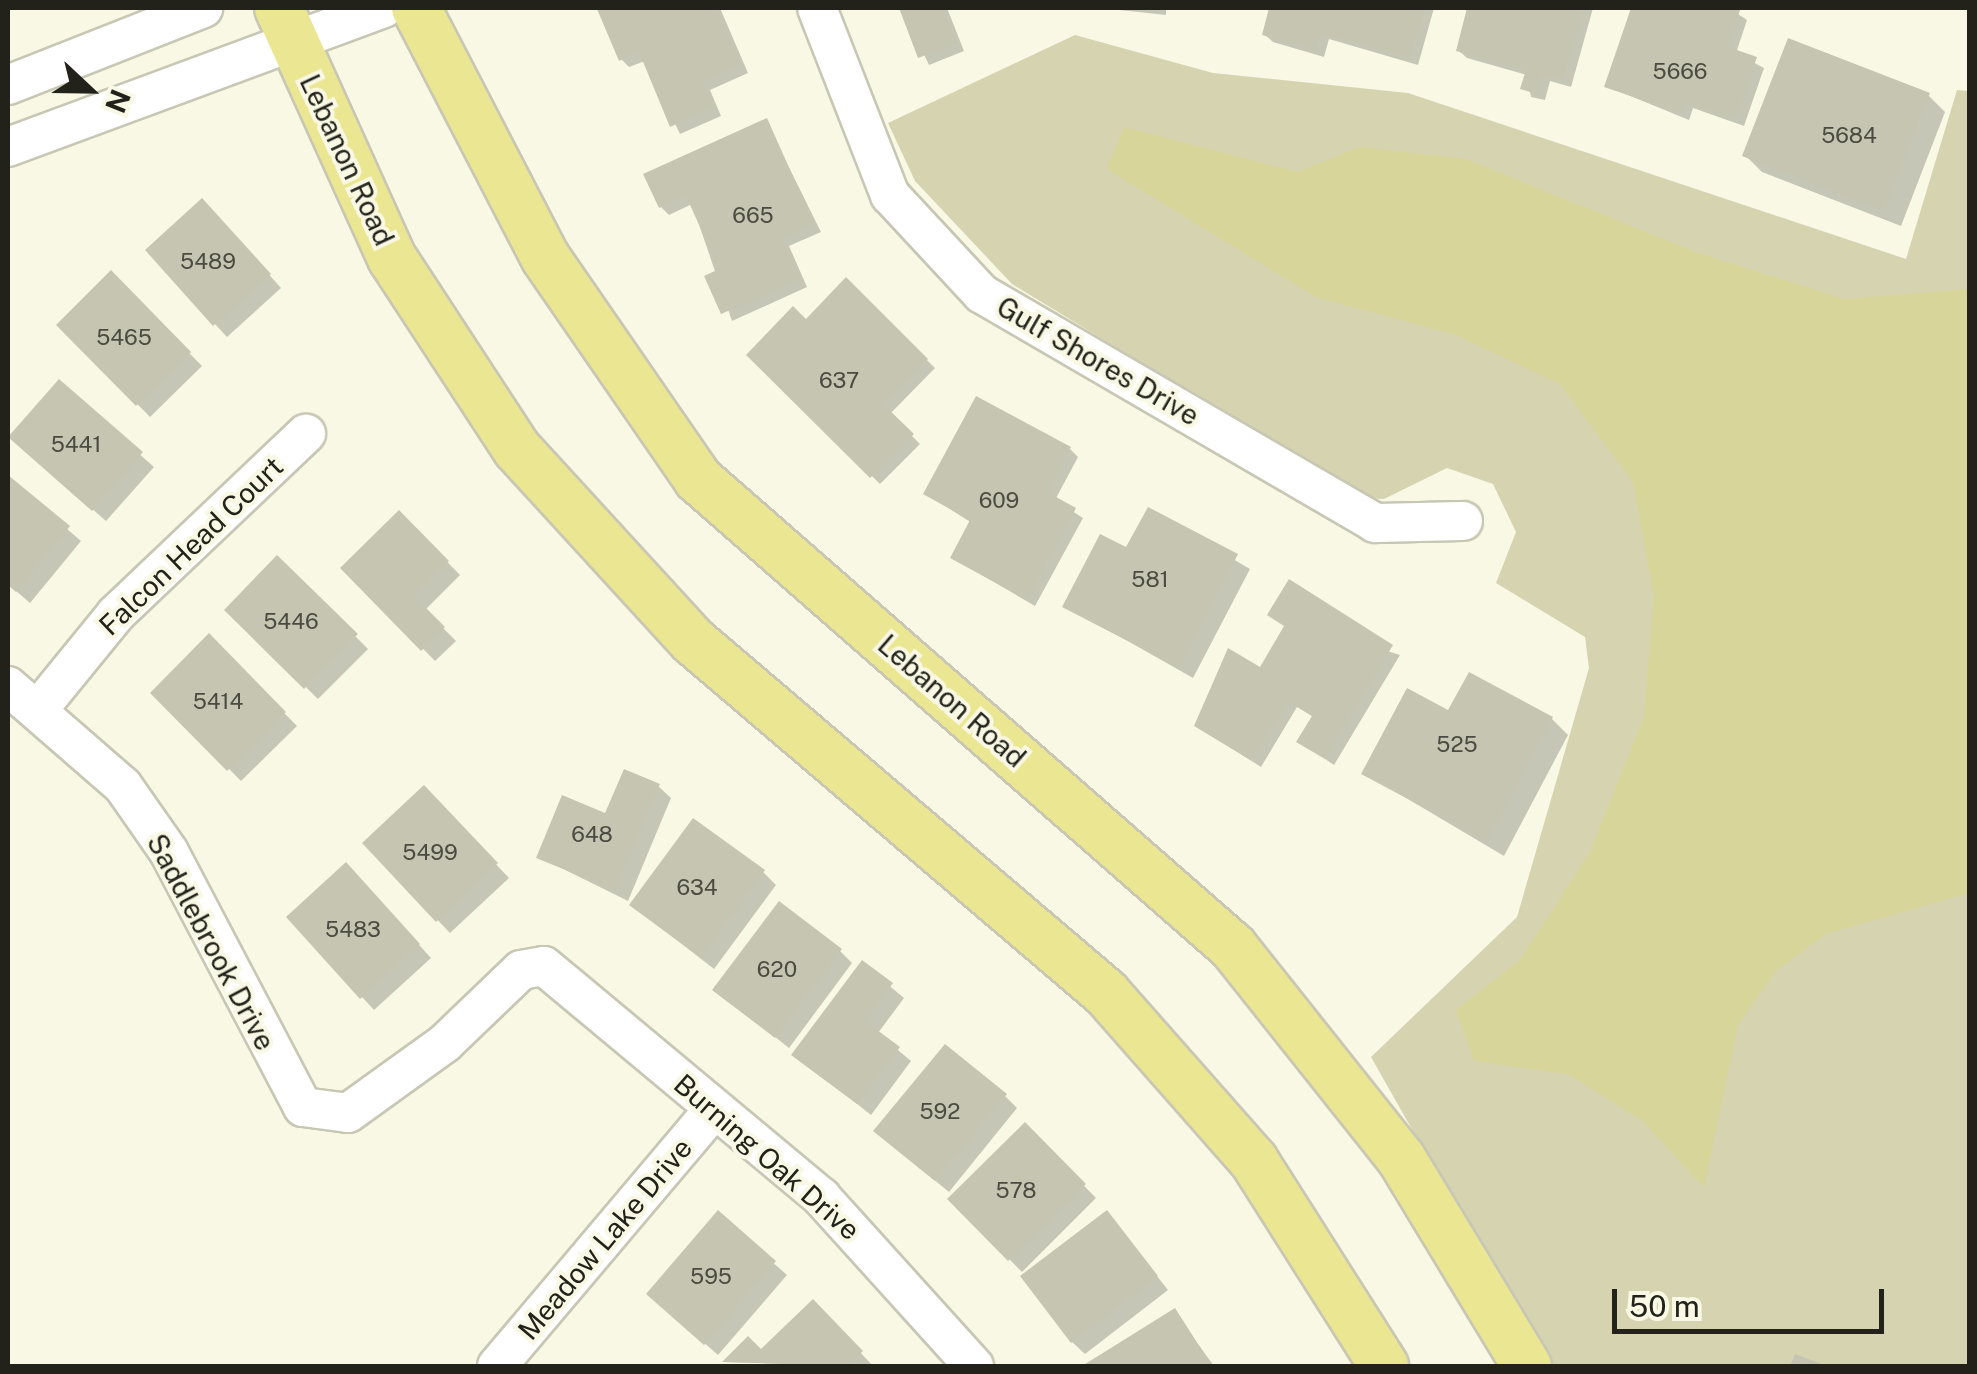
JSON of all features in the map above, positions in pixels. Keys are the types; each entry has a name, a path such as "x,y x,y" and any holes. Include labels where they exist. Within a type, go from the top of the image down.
{"main road":[{"name":"Lebanon Road","path":"416,8 544,257 698,479 1233,947 1400,1158 1527,1366"},
{"name":"Lebanon Road","path":"286,24 392,258 516,449 693,640 1106,992 1254,1161 1384,1366"}],"street":[{"path":"8,86 203,8"},
{"path":"8,147 286,24 384,8"},
{"name":"Gulf Shores Drive","path":"817,8 890,195 982,294 1374,523 1464,520"},
{"name":"Falcon Head Court","path":"41,706 116,614 306,434"},
{"name":"Saddlebrook Drive","path":"8,686 41,706 123,786 169,852 292,1098 323,1116 379,1092 521,970 544,966"},
{"name":"Burning Oak Drive","path":"544,966 822,1198 974,1366"},
{"name":"Meadow Lake Drive","path":"497,1366 713,1110"}],"shaded area":[{"path":"1075,35 1213,73 1408,93 1906,259 1957,90 1969,91 1969,1366 1546,1366 1371,1057 1517,917 1589,668 1585,637 1496,583 1516,532 1493,484 1447,468 1384,499 1364,498 1012,284 915,181 888,123"},
{"path":"1124,127 1298,172 1359,147 1466,159 1696,252 1844,299 1969,289 1969,893 1826,934 1777,970 1738,1025 1704,1188 1643,1121 1568,1074 1474,1061 1456,1010 1520,960 1590,852 1644,717 1654,597 1633,482 1560,384 1456,335 1316,297 1107,169"}],"building":[{"path":"717,8 741,65 703,82 714,107 670,127 639,52 619,61 597,9"},
{"path":"899,8 943,8 957,43 918,58"},
{"path":"1269,8 1425,8 1410,58 1321,33 1316,50 1262,35"},
{"path":"1467,8 1583,8 1563,80 1542,75 1537,94 1520,89 1526,70 1456,51"},
{"path":"1631,8 1740,10 1728,47 1757,57 1736,119 1685,102 1681,113 1604,87"},
{"path":"1788,38 1930,93 1884,211 1742,156"},
{"path":"767,118 814,224 783,238 801,279 721,314 704,276 719,269 686,196 659,208 643,174"},
{"path":"202,198 271,274 213,326 145,250"},
{"path":"111,270 191,352 136,406 56,325"},
{"path":"846,277 928,359 883,404 914,434 870,478 746,355 793,306 806,319"},
{"path":"59,379 143,452 92,511 8,437"},
{"path":"976,396 1071,447 1047,492 1076,508 1027,600 950,558 970,520 923,494"},
{"path":"8,475 70,526 16,592 8,585"},
{"path":"1148,507 1238,554 1180,668 1062,607 1100,534 1126,547"},
{"path":"399,510 449,561 414,596 445,627 421,651 340,568"},
{"path":"277,555 358,634 304,689 224,610"},
{"path":"1289,579 1393,645 1325,759 1296,742 1312,716 1288,701 1252,761 1194,726 1228,648 1260,667 1284,626 1267,615"},
{"path":"209,633 286,712 227,771 150,693"},
{"path":"1469,672 1553,717 1487,841 1361,774 1407,688 1448,710"},
{"path":"624,769 660,784 615,890 536,858 562,795 605,813"},
{"path":"424,785 498,863 436,922 362,843"},
{"path":"693,818 765,870 701,958 629,905"},
{"path":"346,862 420,944 360,999 286,917"},
{"path":"779,901 842,949 775,1038 712,990"},
{"path":"862,960 893,983 865,1021 900,1047 857,1104 791,1055"},
{"path":"945,1044 1007,1094 935,1181 873,1131"},
{"path":"1025,1122 1086,1184 1008,1261 947,1199"},
{"path":"718,1210 776,1261 704,1345 646,1294"},
{"path":"1107,1210 1158,1276 1071,1343 1020,1276"},
{"path":"813,1299 863,1351 847,1366 722,1362 748,1336 761,1349"},
{"path":"1175,1308 1212,1366 1082,1366"},
{"path":"1795,1354 1827,1366 1790,1366"}]}
